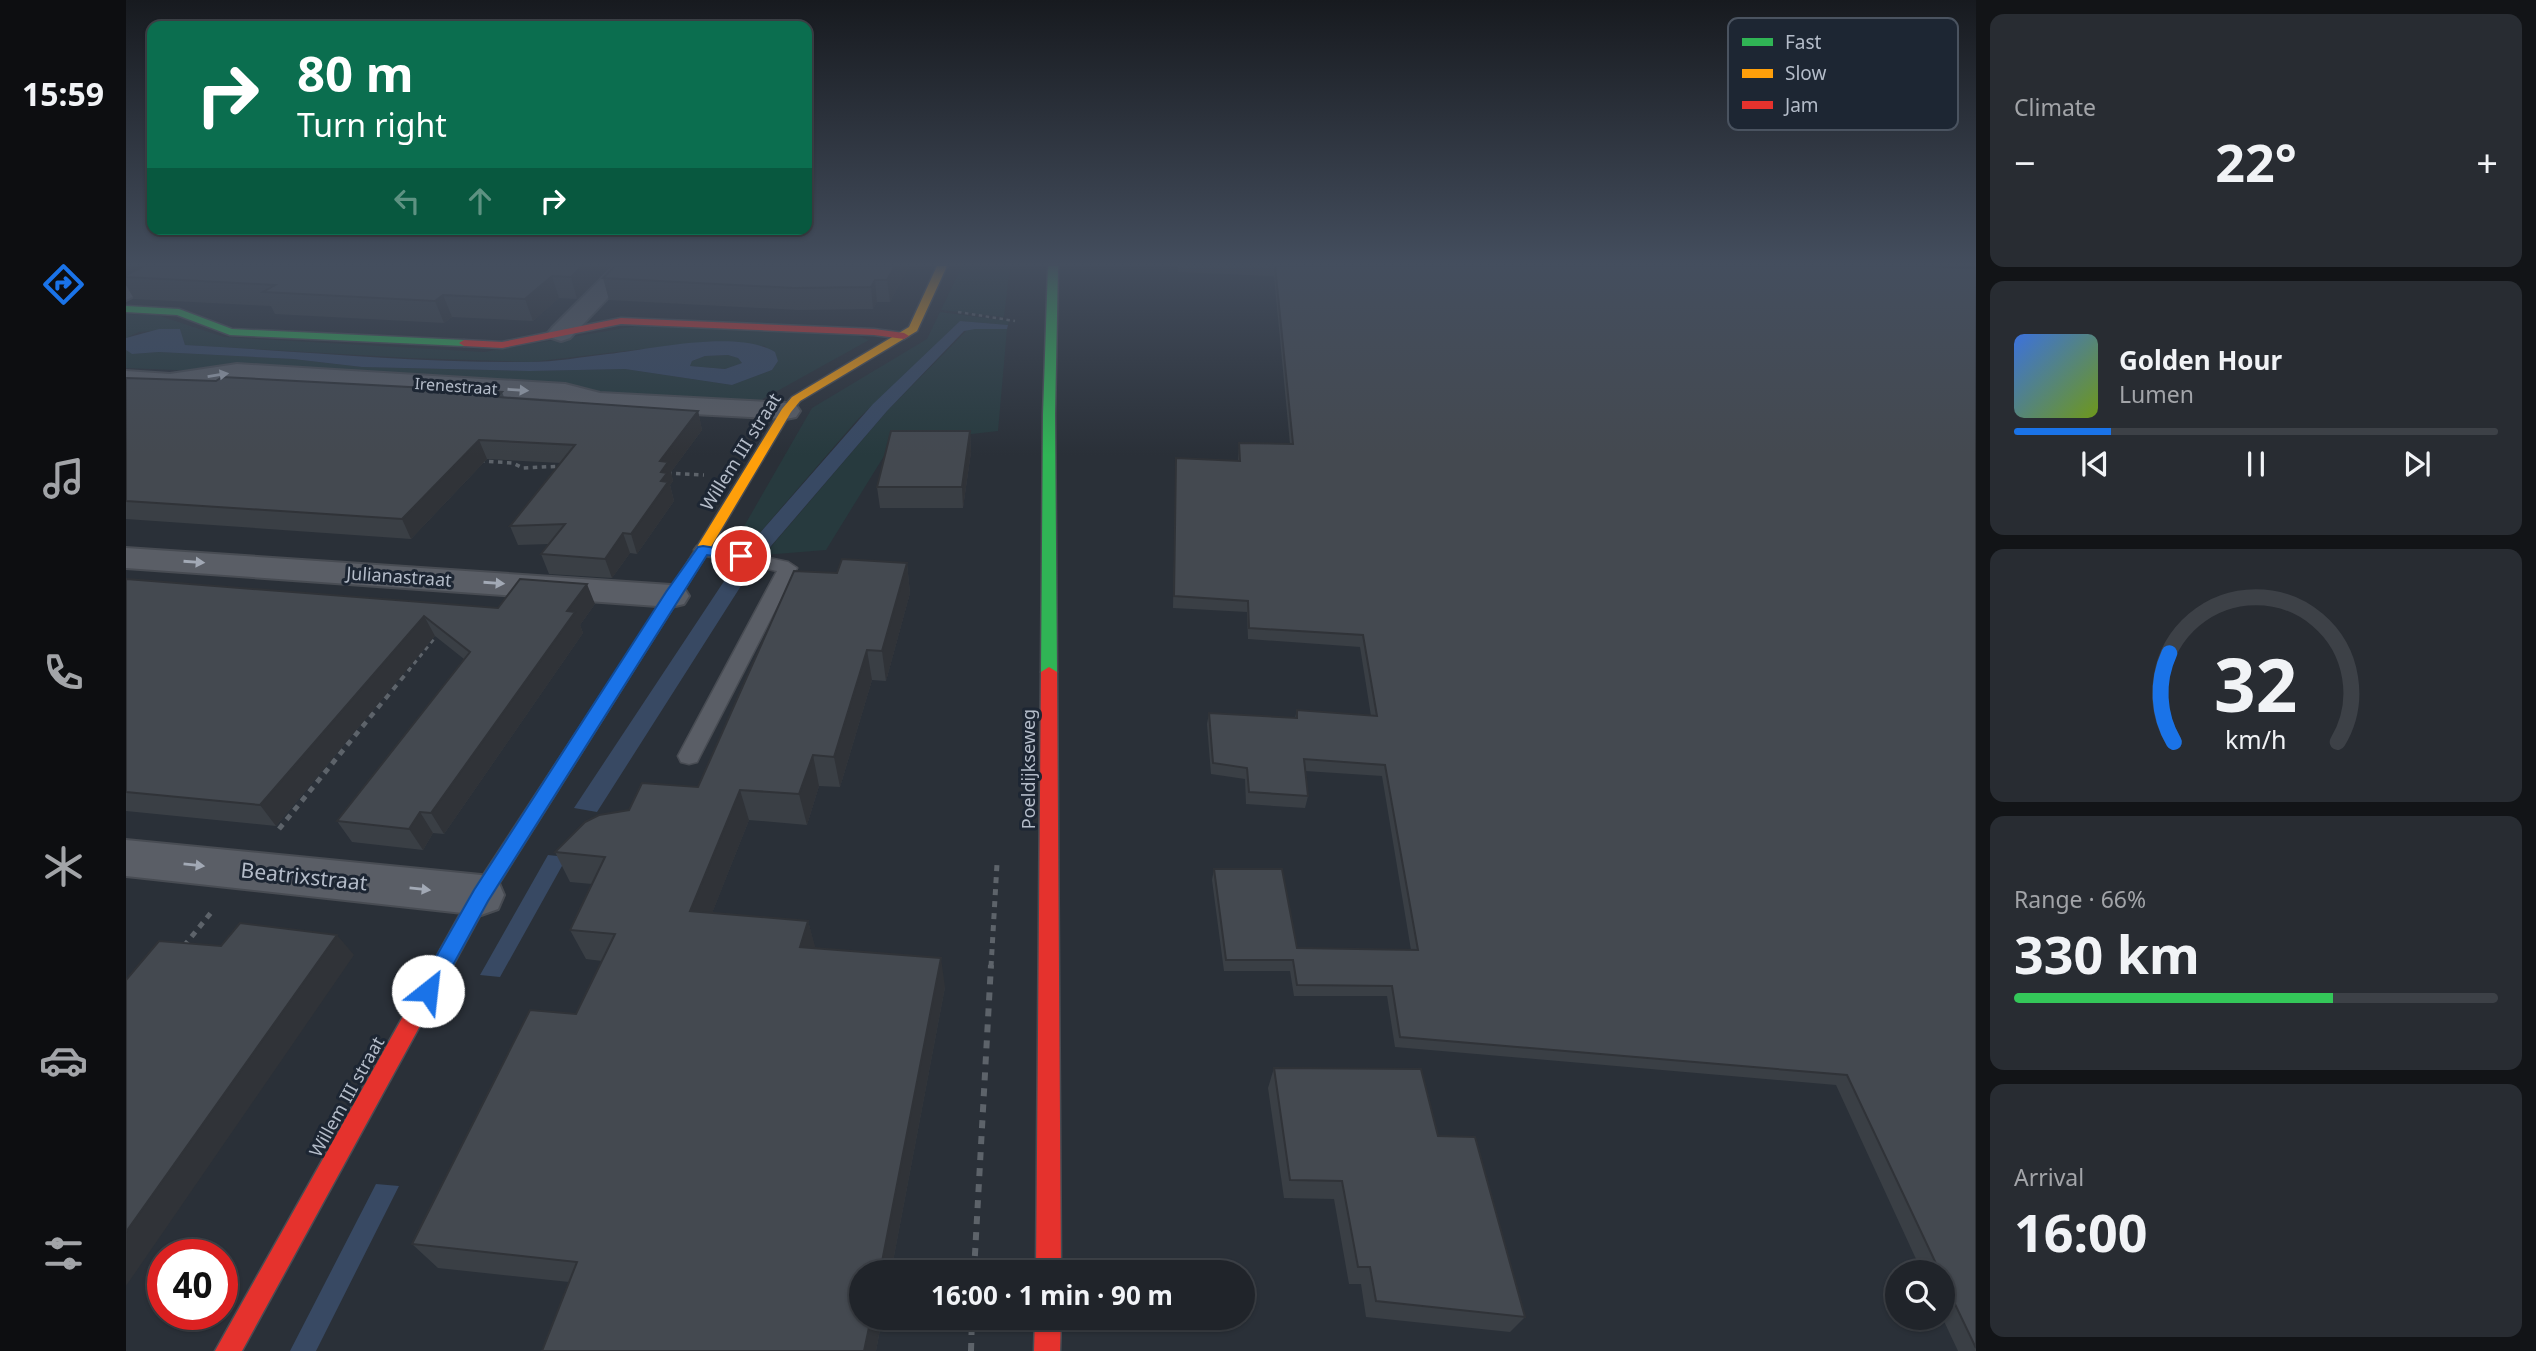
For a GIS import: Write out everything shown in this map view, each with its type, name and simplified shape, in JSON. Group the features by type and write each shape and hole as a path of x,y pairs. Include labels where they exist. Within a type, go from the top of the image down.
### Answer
{"street":[{"path":"222,329 230,332 502,345 581,329"},
{"path":"561,333 565,329"},
{"path":"797,329 904,336"},
{"name":"Willem III straat","path":"228,1351 481,895 703,550 786,411 796,399 913,329"},
{"name":"Poeldijkseweg","path":"1048,1260 1051,329"},
{"name":"Irenestraat","path":"126,379 170,382 237,372 565,393 600,401 786,411"},
{"name":"Julianastraat","path":"126,558 671,596"},
{"name":"Beatrixstraat","path":"126,858 481,895"},
{"path":"1048,1330 1048,1351"}],"lane":[{"path":"689,755 789,568 703,550"}],"path":[{"path":"472,460 513,463 523,468 545,465 572,467"},
{"path":"665,473 745,478"},
{"path":"177,953 479,582"},
{"path":"360,711 374,713"},
{"path":"971,1351 972,1330"}],"green space":[{"path":"126,329 179,329 139,332 126,338"},
{"path":"180,329 200,329 224,337 484,352 618,329 729,329 856,335 869,340 754,404 603,393 567,386 126,368 126,350 132,354 159,352 293,359 362,367 529,371 625,369 732,385 772,370 778,361 765,346 694,343 531,362 185,345"},
{"path":"932,329 952,329 858,419 744,551 731,549 812,408 927,339"},
{"path":"968,329 1007,329 998,431 892,443 826,550 764,555 887,411"},
{"path":"728,355 738,358 742,363 725,369 690,366 692,361 705,356"}],"water":[{"path":"159,329 180,329 185,345 400,359 549,361 717,341 759,345 775,352 778,361 772,370 732,385 625,369 529,371 362,367 293,359 159,352 132,354 126,350 126,338","holes":["728,355 738,358 742,363 725,369 690,366 692,361 705,356"]},
{"path":"952,329 975,329 964,331 887,411 753,567 597,812 574,808 744,551 873,404"},
{"path":"548,855 567,857 500,977 480,975"},
{"path":"376,1184 399,1186 316,1351 290,1351"}],"building":[{"path":"1281,329 1976,329 1976,1348 1955,1304 1955,1260 1934,1260 1847,1075 1400,1037 1392,986 1297,985 1293,960 1226,960 1214,869 1282,869 1297,948 1418,950 1385,765 1304,759 1308,796 1249,792 1247,768 1213,763 1209,713 1297,718 1297,710 1377,716 1363,635 1249,628 1248,601 1174,596 1176,458 1240,461 1239,443 1293,444"},
{"path":"222,377 502,392 497,397 698,411 660,461 668,462 661,472 667,473 661,481 668,482 631,534 623,533 605,559 541,554 565,524 510,526 575,445 479,440 402,519 126,501 126,378 216,381"},
{"path":"891,431 970,431 962,487 877,487"},
{"path":"842,559 907,563 882,651 867,650 834,757 813,755 799,794 740,790 690,911 808,921 800,947 941,958 882,1260 849,1260 849,1330 868,1330 864,1351 542,1351 577,1262 412,1244 530,1010 576,1014 615,934 570,930 605,857 555,852 585,822 599,815 629,810 642,783 698,787 794,571 837,573"},
{"path":"126,579 498,608 520,579 587,584 567,611 575,612 431,813 420,812 409,829 337,821 470,652 424,616 260,805 126,792"},
{"path":"240,923 337,935 126,1232 126,980 159,941 221,946"},
{"path":"1274,1068 1421,1069 1438,1136 1475,1137 1525,1317 1376,1301 1370,1267 1358,1267 1342,1181 1290,1180"}],"traffic: fast":[{"path":"222,329 230,332 464,343"},
{"path":"1049,672 1051,329"},
{"path":"426,995 481,895 696,560"}],"traffic: slow":[{"path":"696,560 786,411 796,399 913,329"}],"traffic: jam":[{"path":"464,343 502,345 581,329"},
{"path":"806,329 904,336"},
{"path":"1048,1260 1049,672"},
{"path":"228,1351 426,995"},
{"path":"1047,1351 1048,1330"}],"route":[{"path":"428,991 481,895 703,550 741,556"}]}
